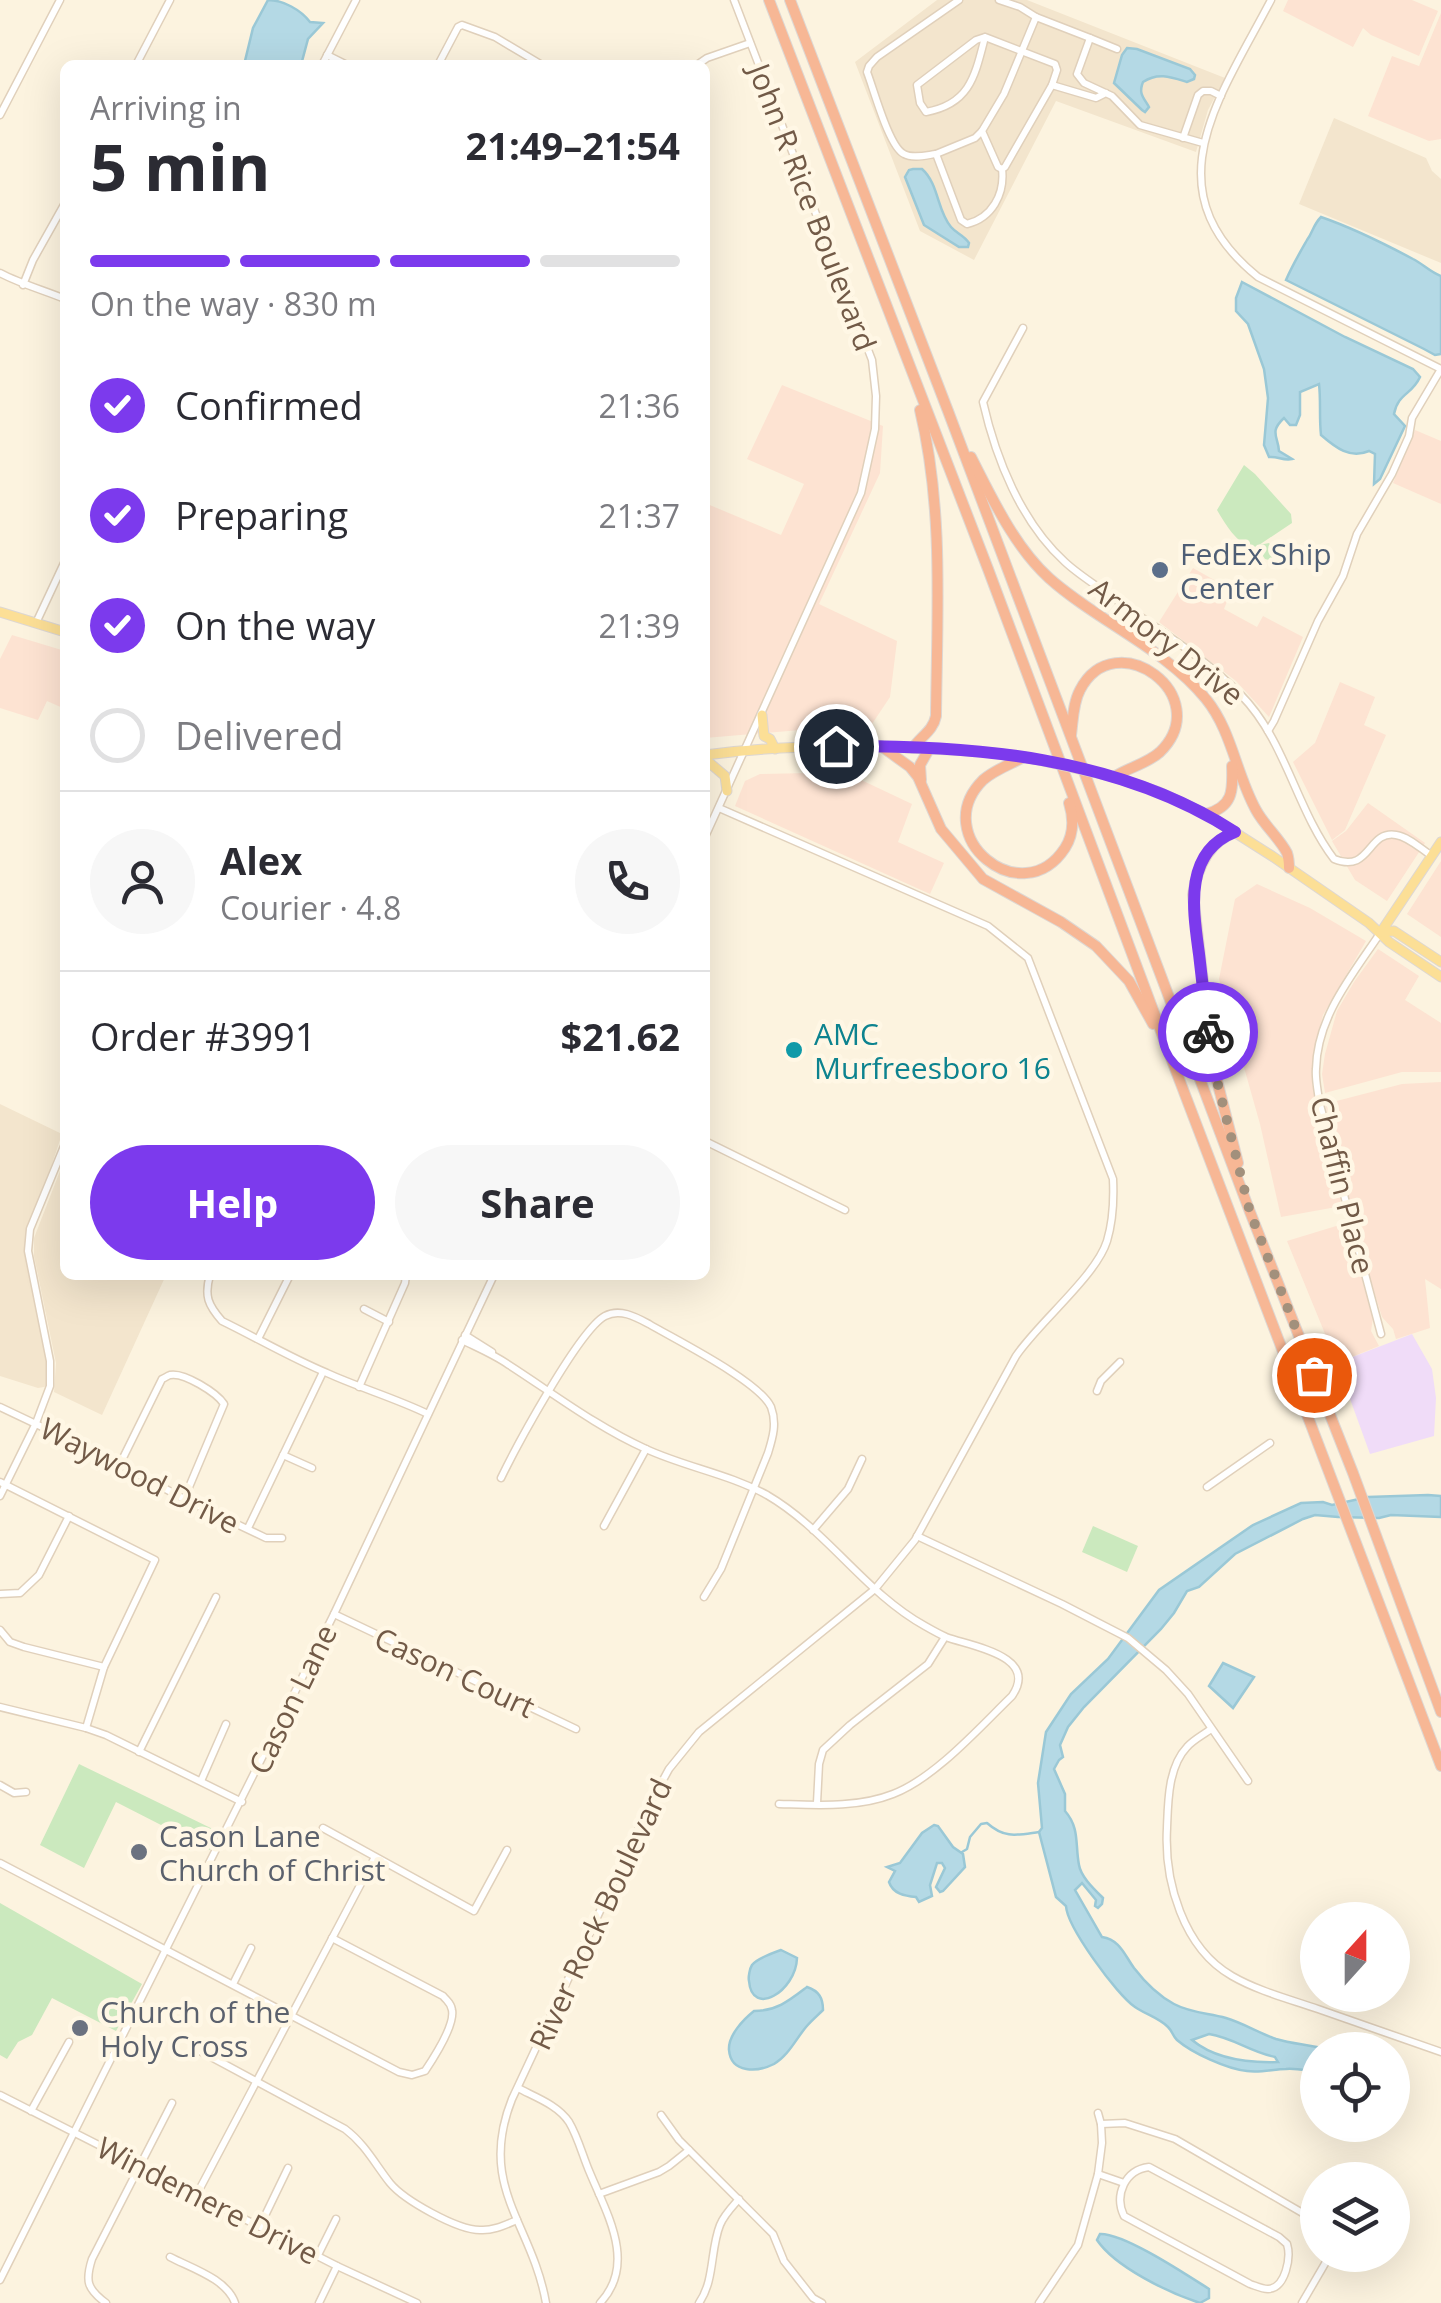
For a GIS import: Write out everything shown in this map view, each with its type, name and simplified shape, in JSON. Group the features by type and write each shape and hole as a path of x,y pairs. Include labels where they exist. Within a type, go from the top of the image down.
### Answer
{"highway":[{"path":"770,0 1441,1766"},
{"path":"790,0 1441,1712"},
{"path":"913,748 931,729 936,716 937,556 932,467 914,380"},
{"path":"948,412 995,504 1048,578 1176,669 1207,700 1222,726 1255,809 1288,854 1289,868"},
{"path":"1071,741 1075,702 1088,678 1111,664 1123,663 1156,673 1172,692 1176,717 1169,742 1151,759 1129,766 1114,777"},
{"path":"1206,814 1226,804 1233,780 1232,758 1222,726"},
{"path":"881,746 910,767 926,794"},
{"path":"929,749 920,765 920,778 941,830 984,878 1096,946 1129,982 1168,1050"},
{"path":"1029,758 990,775 968,804 966,817 971,842 979,854 1000,869 1034,872 1058,858 1073,824 1066,794 1068,783"},
{"path":"1235,832 1218,841 1202,862 1193,902 1212,1061 1250,1212"}],"main road":[{"path":"0,612 60,630"},
{"path":"762,715 764,736 775,749"},
{"path":"710,756 775,749 881,746 982,750 1114,777 1206,814 1441,977"},
{"path":"710,762 725,776 727,791"},
{"path":"1381,932 1441,842"},
{"path":"1381,932 1394,931 1441,962"}],"street":[{"path":"0,115 60,0"},
{"path":"139,60 170,0"},
{"path":"324,60 356,0"},
{"name":"John R Rice Boulevard","path":"734,0 872,360 876,396 875,429 861,493 746,751"},
{"path":"959,0 868,66 893,145 904,154 936,154 975,138 982,131 1004,94 1036,17"},
{"path":"1268,731 1318,620 1343,576 1357,534 1392,474 1409,436 1412,418 1441,369 1277,288 1242,264 1214,226 1203,197 1203,143 1209,120 1272,0"},
{"path":"1004,1 1117,49"},
{"path":"441,60 462,25 496,37 529,60"},
{"path":"936,154 960,220 967,224 985,217 1002,188 1002,169 1057,70 1055,64 1022,50 986,37 976,40 917,84 926,112 939,110 960,98 974,74 986,37"},
{"path":"1090,38 1077,74 1084,83 1117,100 1140,124 1203,143"},
{"path":"704,60 750,43"},
{"path":"327,55 337,60"},
{"path":"1052,85 1096,98 1106,94"},
{"path":"1183,138 1198,95 1210,91 1221,96"},
{"path":"982,131 1002,169"},
{"path":"23,285 60,211"},
{"path":"0,273 60,297"},
{"name":"Armory Drive","path":"1023,328 982,402 999,457 1024,512 1064,561 1204,663 1241,695 1268,731 1306,813 1334,859 1354,863 1382,836 1393,834 1432,856"},
{"path":"36,623 60,572"},
{"path":"710,827 746,751"},
{"name":"River Rock Boulevard","path":"546,2303 501,2173 504,2120 668,1770 699,1732 875,1589 917,1536 1016,1356 1085,1276 1106,1244 1114,1204 1113,1179 1028,958 988,926 719,808"},
{"name":"Chaffin Place","path":"1381,932 1339,994 1322,1032 1316,1070 1319,1101 1381,1334"},
{"path":"710,1144 846,1210"},
{"path":"0,1496 50,1386 50,1361 28,1250 30,1229 60,1156"},
{"path":"209,1280 206,1290 222,1321 323,1372 428,1414"},
{"path":"258,1339 288,1280"},
{"path":"359,1387 406,1280"},
{"name":"Cason Lane","path":"0,2280 242,1802 492,1280"},
{"path":"364,1309 389,1322"},
{"path":"501,1478 518,1442 596,1322 611,1314 633,1315 751,1384 768,1402 774,1434 721,1569 704,1597"},
{"path":"464,1337 616,1434 646,1449 754,1488 813,1530 875,1589 917,1622 945,1637 996,1652 1012,1664 1017,1674 1017,1689 1012,1696 948,1758 898,1792 865,1802 779,1804"},
{"path":"1097,1391 1120,1362"},
{"path":"248,1529 323,1372"},
{"path":"120,1464 162,1380 172,1374 186,1377 219,1396 224,1404 184,1499"},
{"name":"Waywood Drive","path":"0,1407 266,1538 282,1538"},
{"path":"1207,1487 1270,1444"},
{"path":"604,1526 646,1449"},
{"path":"283,1456 312,1468"},
{"path":"813,1530 848,1490 862,1459"},
{"path":"3,1483 156,1560 104,1666 86,1728"},
{"path":"0,1594 20,1593 39,1575 69,1516"},
{"path":"917,1536 1112,1628 1145,1651 1188,1694 1248,1781"},
{"path":"139,1752 216,1596"},
{"name":"Cason Court","path":"334,1614 576,1729"},
{"path":"0,1630 10,1642 104,1666"},
{"path":"816,1803 823,1750 928,1664 945,1637"},
{"path":"0,1707 106,1735 242,1802"},
{"path":"201,1781 226,1724"},
{"path":"1212,1730 1188,1746 1179,1758 1168,1804 1166,1840 1178,1906 1200,1947 1222,1970 1257,1988 1441,2052"},
{"path":"0,1786 14,1793 26,1792"},
{"path":"322,1828 474,1911 507,1850"},
{"path":"197,2194 375,1857"},
{"path":"0,1863 405,2074 425,2070 452,2017 449,2002 332,1938"},
{"path":"233,1984 251,1948"},
{"path":"31,2111 70,2042"},
{"path":"200,2051 345,2129 363,2145 397,2190 455,2224 483,2231 517,2220"},
{"path":"518,2088 542,2100 569,2122 599,2194 618,2246 619,2265 610,2291 600,2303"},
{"name":"Windemere Drive","path":"0,2095 417,2303"},
{"path":"106,2303 88,2283 92,2259 172,2103"},
{"path":"1039,2303 1078,2245 1098,2174 1102,2124 1098,2113"},
{"path":"661,2115 679,2140 772,2234 784,2262 811,2300 822,2303"},
{"path":"1102,2124 1124,2123 1175,2140 1300,2212"},
{"path":"599,2194 659,2172 689,2150"},
{"path":"260,2226 288,2168"},
{"path":"1140,2168 1159,2171 1280,2238 1290,2252 1287,2269 1270,2289 1250,2284 1124,2216 1119,2202 1124,2183 1140,2168"},
{"path":"1098,2174 1124,2183"},
{"path":"699,2303 712,2270 721,2221 740,2199"},
{"path":"318,2255 336,2218"},
{"path":"170,2257 224,2286 235,2303"},
{"path":"319,2303 337,2266"},
{"path":"1302,2303 1320,2272"}],"shaded area":[{"path":"937,0 1027,0 1225,78 1208,110 1196,152 1056,101 974,260 920,231 855,62"},
{"path":"1288,0 1412,0 1438,11 1419,56 1363,28 1353,47 1283,11"},
{"path":"1441,13 1441,139 1429,141 1368,116 1392,56 1419,66"},
{"path":"1334,118 1426,158 1441,179 1441,263 1299,204"},
{"path":"782,385 883,426 880,473 819,604 897,641 890,697 872,724 710,738 710,505 781,535 804,484 747,459"},
{"path":"1415,430 1441,441 1441,504 1393,483"},
{"path":"1193,568 1223,585 1228,599 1224,609 1257,627 1263,616 1303,637 1269,717 1236,681 1159,622"},
{"path":"12,635 60,649 60,707 47,701 38,720 0,708 0,659"},
{"path":"1340,682 1375,697 1364,725 1386,735 1345,830 1332,840 1293,762 1315,743"},
{"path":"838,769 912,804 898,842 944,863 930,894 735,806 745,781 760,774"},
{"path":"1368,803 1425,843 1387,901 1355,880 1332,841 1346,831"},
{"path":"1441,861 1441,937 1407,914"},
{"path":"1257,884 1310,908 1366,941 1323,1015 1314,1054 1312,1083 1317,1111 1342,1206 1281,1217 1260,1124 1219,979 1235,899"},
{"path":"1378,949 1419,976 1405,1000 1441,1023 1441,1072 1402,1072 1325,1093 1322,1074 1337,1011"},
{"path":"1441,1082 1441,1289 1425,1279 1430,1328 1396,1339 1382,1317 1367,1269 1325,1104 1402,1084"},
{"path":"0,1104 60,1133 60,1140 29,1233 28,1250 49,1358 50,1386 38,1388 0,1376"},
{"path":"60,1171 60,1280 164,1280 102,1415 54,1392 56,1363 34,1256 34,1238"},
{"path":"1346,1223 1373,1318 1371,1331 1379,1346 1337,1363 1287,1241"},
{"path":"1412,1334 1432,1369 1436,1398 1434,1436 1370,1454 1337,1363"}],"green space":[{"path":"1244,465 1291,514 1292,523 1259,545 1269,543 1278,549 1280,563 1265,559 1257,547 1253,550 1241,542 1217,510"},
{"path":"1093,1526 1138,1546 1127,1572 1082,1552"},
{"path":"79,1764 219,1832 210,1850 116,1802 84,1868 40,1845"},
{"path":"0,1903 142,1984 116,2031 52,1998 32,2035 18,2042 7,2059 0,2055"}],"water":[{"path":"268,0 291,6 310,22 323,23 308,39 302,60 245,60 253,28"},
{"path":"1127,48 1190,69 1194,79 1187,82 1159,76 1143,82 1141,93 1149,107 1145,112 1114,83"},
{"path":"922,169 935,190 946,221 967,240 968,247 959,247 924,225 905,177 909,170"},
{"path":"1321,217 1379,242 1441,276 1441,354 1435,355 1286,280"},
{"path":"1242,282 1413,369 1420,377 1396,407 1394,414 1405,426 1374,484 1375,454 1344,451 1321,435 1319,384 1300,392 1296,425 1290,425 1284,418 1277,427 1279,451 1292,459 1269,457 1264,445 1268,398 1264,369 1248,324 1236,311"},
{"path":"1441,1496 1441,1517 1315,1515 1235,1554 1199,1587 1187,1591 1161,1629 1084,1707 1068,1727 1060,1745 1063,1757 1054,1769 1065,1794 1065,1811 1075,1830 1080,1869 1103,1898 1102,1904 1095,1906 1096,1900 1082,1883 1075,1890 1102,1937 1117,1944 1147,1983 1174,2004 1300,2044 1300,2070 1239,2070 1191,2050 1164,2024 1127,2000 1094,1960 1066,1906 1056,1897 1039,1832 1042,1828 1038,1783 1046,1732 1071,1694 1108,1659 1159,1590 1253,1525 1301,1503 1332,1505 1368,1497","holes":["1209,2034 1275,2057 1278,2062 1233,2058 1211,2052 1192,2040"]},
{"path":"1223,1663 1254,1677 1233,1708 1209,1686"},
{"path":"934,1825 963,1854 965,1867 940,1892 936,1887 945,1868 937,1863 930,1885 932,1896 919,1902 916,1897 893,1889 889,1882 895,1871 887,1867 900,1863 922,1833"},
{"path":"781,1950 797,1958 790,1981 774,1996 758,1998 749,1981 751,1966"},
{"path":"807,1987 819,1996 823,2010 784,2057 760,2069 746,2069 735,2063 729,2044 741,2023 754,2011 776,2007"},
{"path":"1100,2234 1124,2240 1171,2265 1209,2289 1209,2298 1200,2303 1144,2278 1105,2250 1097,2240"}],"waterway":[{"path":"962,1852 981,1824 987,1823 1011,1835 1039,1832"}],"way so far":[{"path":"1208,1032 1250,1212 1314,1375"}],"place":[{"name":"FedEx Ship Center","path":"1160,570"},
{"name":"AMC Murfreesboro 16","path":"794,1050"},
{"name":"Cason Lane Church of Christ","path":"139,1852"},
{"name":"Church of the Holy Cross","path":"80,2028"}],"route":[{"path":"836,746 982,750 1075,767 1158,792 1235,832 1223,836 1207,855 1193,895 1208,1032"}]}
